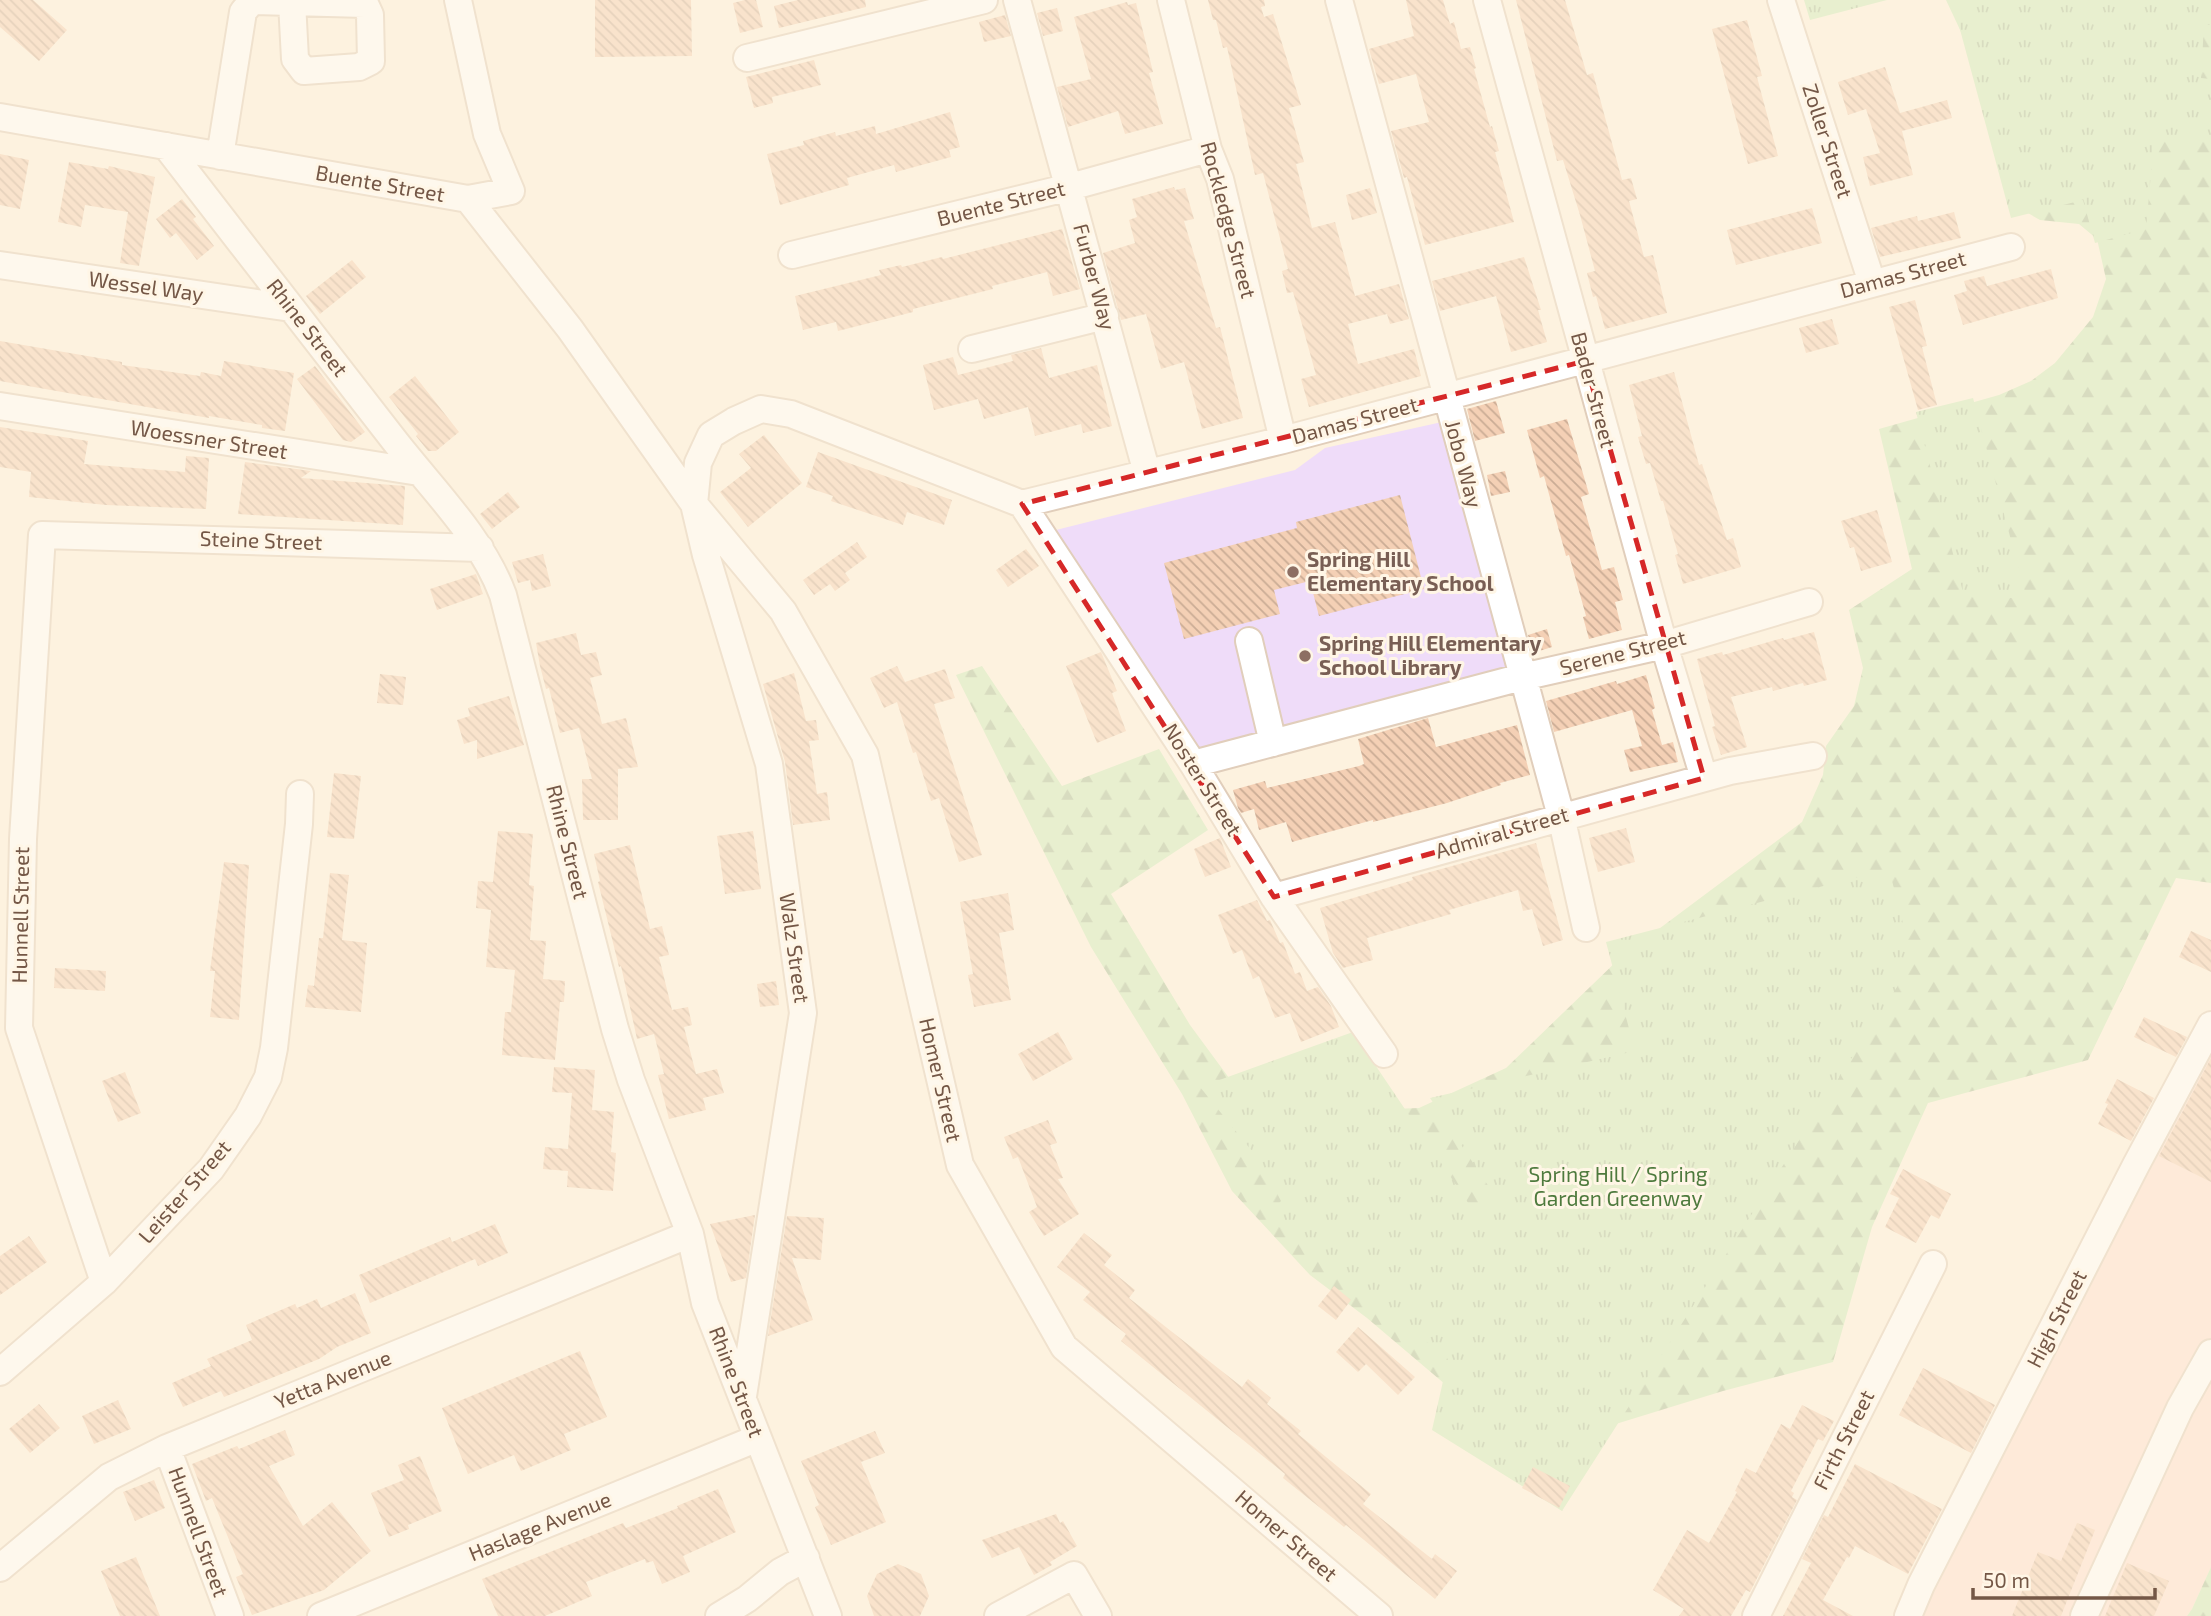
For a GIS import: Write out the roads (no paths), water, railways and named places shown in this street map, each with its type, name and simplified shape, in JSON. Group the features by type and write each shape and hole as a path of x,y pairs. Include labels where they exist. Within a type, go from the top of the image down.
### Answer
{"street":[{"path":"457,0 487,134 511,191 468,199"},
{"path":"747,58 984,0"},
{"name":"Furber Way","path":"1017,0 1147,473"},
{"name":"Rockledge Street","path":"1171,0 1208,149 1220,180 1283,440"},
{"name":"Jobo Way","path":"1339,0 1561,816 1586,928"},
{"name":"Bader Street","path":"1487,0 1664,645 1704,778"},
{"name":"Zoller Street","path":"1781,0 1872,283"},
{"path":"220,156 243,12 252,1 292,2"},
{"name":"Buente Street","path":"0,117 468,199 570,329 694,504"},
{"name":"Rhine Street","path":"166,146 493,568 503,595 631,1080 690,1234 705,1303 828,1616"},
{"name":"Buente Street","path":"792,255 1070,187 1208,149"},
{"name":"Damas Street","path":"1022,504 1283,440 2011,247"},
{"name":"Wessel Way","path":"0,265 291,308"},
{"path":"972,349 1105,316"},
{"name":"Woessner Street","path":"0,406 419,472"},
{"path":"694,504 698,463 710,435 761,409 791,414 1022,504"},
{"name":"Walz Street","path":"694,504 706,555 769,764 803,1013 743,1398"},
{"name":"Homer Street","path":"694,504 783,611 865,755 960,1165 1064,1347 1379,1616"},
{"name":"Noster Street","path":"1022,504 1193,764 1274,897 1384,1054"},
{"name":"Steine Street","path":"42,535 480,548"},
{"name":"Hunnell Street","path":"42,535 11,838 9,1028 104,1282"},
{"name":"Serene Street","path":"1193,764 1522,677 1664,645 1809,602"},
{"path":"1249,641 1273,743"},
{"name":"Admiral Street","path":"1274,897 1730,771 1813,756"},
{"name":"Leister Street","path":"0,1372 104,1282 211,1169 248,1116 268,1077 274,1048 300,794"},
{"name":"High Street","path":"1908,1616 2105,1225 2211,1025"},
{"name":"Yetta Avenue","path":"0,1568 109,1477 167,1448 690,1234"},
{"name":"Firth Street","path":"1756,1616 1933,1264"},
{"path":"2084,1616 2180,1408 2211,1353"},
{"name":"Haslage Avenue","path":"321,1616 758,1438"},
{"name":"Hunnell Street","path":"167,1448 230,1616"},
{"path":"719,1616 747,1599 780,1572 806,1558"},
{"path":"998,1616 1074,1574 1098,1616"}],"place":[{"name":"Spring Hill Elementary School","path":"1293,572"},
{"name":"Spring Hill Elementary School Library","path":"1305,656"}],"park label":[{"name":"Spring Hill / Spring Garden Greenway","path":"1618,1187"}]}
